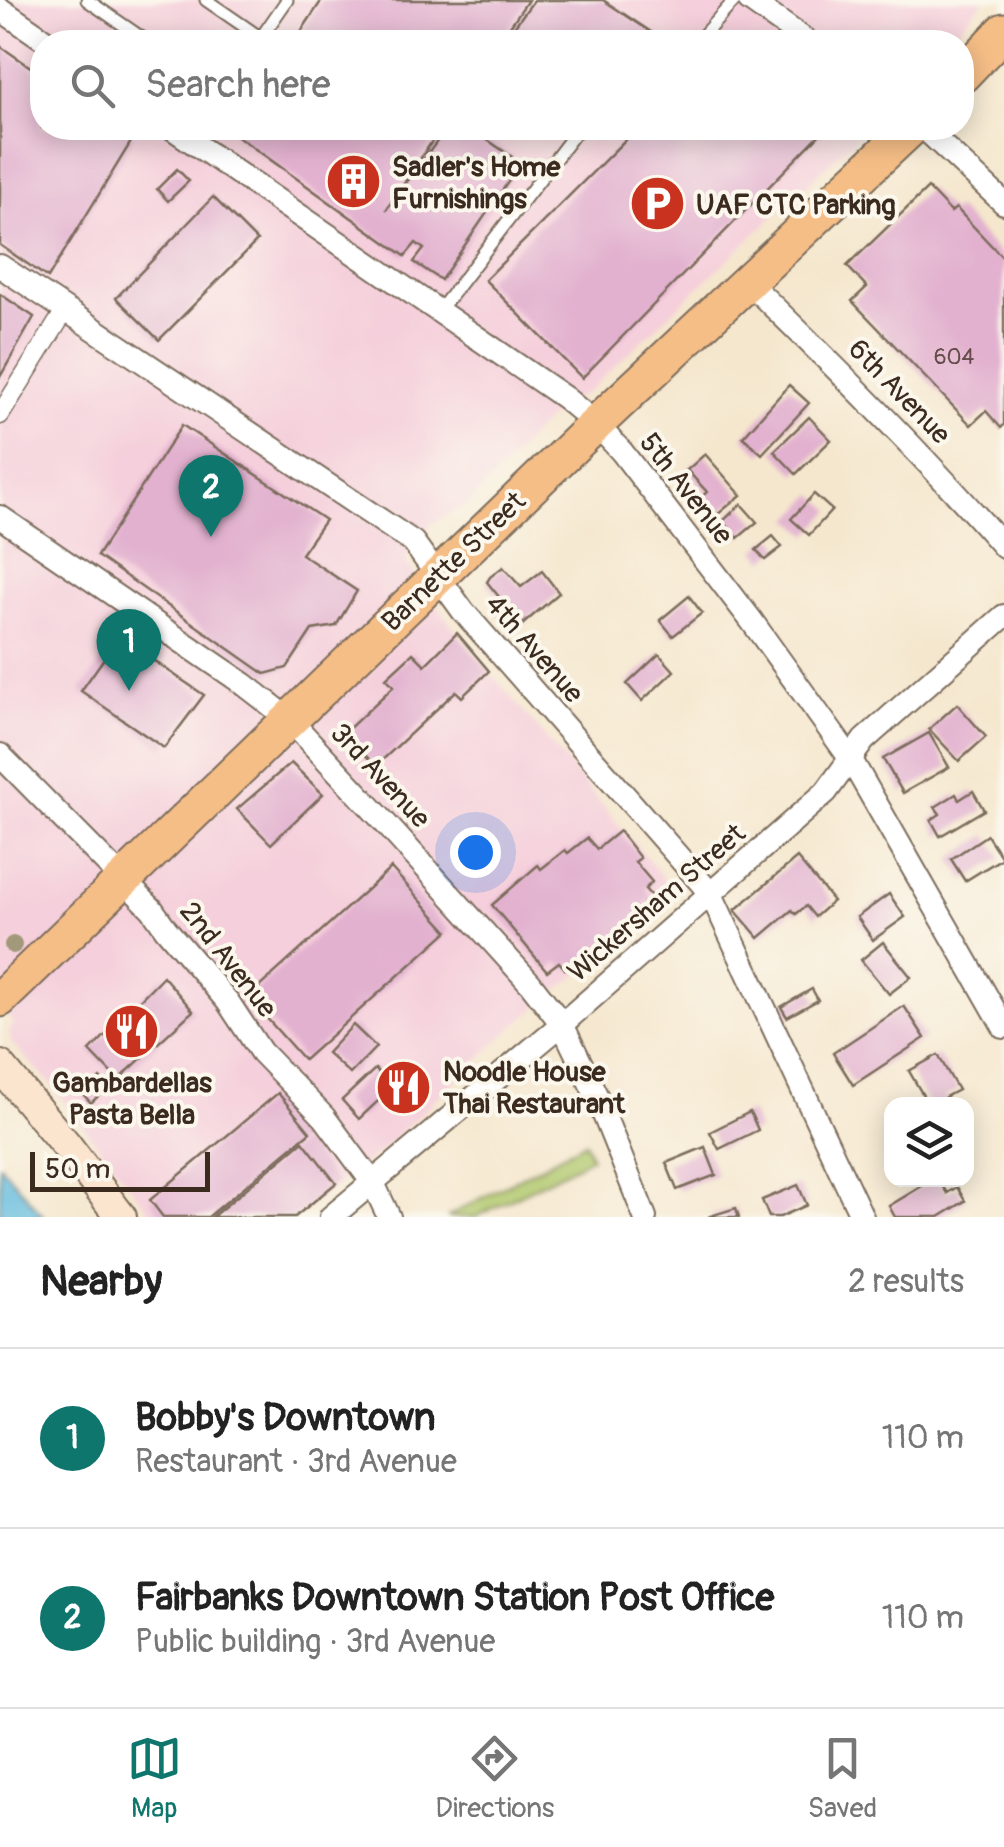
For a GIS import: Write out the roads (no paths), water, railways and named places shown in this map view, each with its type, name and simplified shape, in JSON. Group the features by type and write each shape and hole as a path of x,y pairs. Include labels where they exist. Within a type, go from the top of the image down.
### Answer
{"main road":[{"path":"974,62 1004,31"},
{"name":"Barnette Street","path":"0,999 596,424 898,140"},
{"path":"0,1066 121,1217"}],"street":[{"path":"748,0 791,30"},
{"path":"0,9 31,30"},
{"name":"5th Avenue","path":"199,140 565,398 622,452 739,604 850,758 1004,1027"},
{"path":"937,140 1004,203"},
{"name":"4th Avenue","path":"0,266 413,542 463,611 711,894 862,1217"},
{"name":"6th Avenue","path":"747,281 851,383 1004,548"},
{"path":"0,415 66,309"},
{"name":"3rd Avenue","path":"0,516 289,719 517,969 562,1024 596,1095 644,1217"},
{"name":"Wickersham Street","path":"330,1217 562,1024 826,792 864,740 1004,616"},
{"name":"2nd Avenue","path":"0,754 152,909 228,1002 262,1052 324,1117 373,1182 389,1217"}],"lane":[{"path":"88,0 131,30"},
{"path":"206,0 246,30"},
{"path":"267,30 287,0"},
{"path":"709,30 735,0"},
{"path":"439,312 569,140"}],"water":[{"path":"1,1166 44,1217 0,1217"}],"place":[{"name":"Sadler's Home Furnishings","path":"353,182"},
{"name":"UAF CTC Parking","path":"657,204"},
{"name":"Fairbanks Downtown Station Post Office","path":"211,537"},
{"name":"Bobby's Downtown","path":"129,691"},
{"name":"Gambardellas Pasta Bella","path":"132,1031"},
{"name":"Noodle House Thai Restaurant","path":"404,1087"}]}
